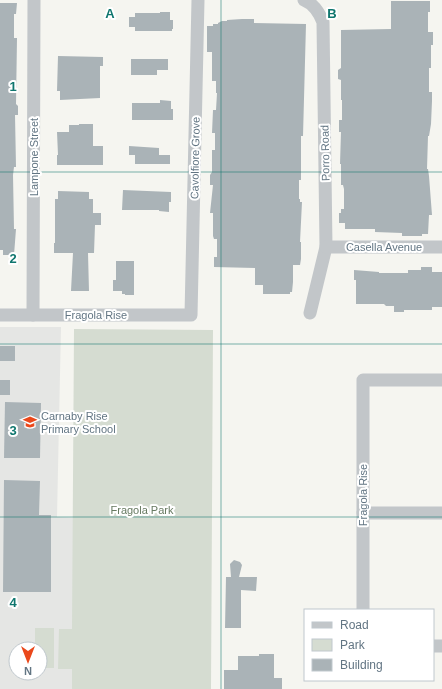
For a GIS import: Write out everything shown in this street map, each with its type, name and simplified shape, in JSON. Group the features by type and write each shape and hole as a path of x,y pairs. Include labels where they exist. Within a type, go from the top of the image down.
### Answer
{"street":[{"name":"Lampone Street","path":"33,315 34,0"},
{"name":"Cavolfiore Grove","path":"191,315 198,0"},
{"name":"Porro Road","path":"304,0 315,7 323,22 326,247 310,313"},
{"name":"Casella Avenue","path":"326,247 442,247"},
{"name":"Fragola Rise","path":"0,315 191,315"},
{"name":"Fragola Rise","path":"363,609 363,380 442,380"},
{"path":"363,513 442,513"}],"shaded area":[{"name":"Carnaby Rise Primary School","path":"0,327 61,327 57,517 80,518 90,689 0,689"}],"green space":[{"name":"Fragola Park","path":"74,329 213,330 211,689 72,689 72,669 58,669 59,629 72,629"},
{"path":"35,628 54,628 54,668 48,668 48,641 35,641"}],"building":[{"path":"391,1 430,1 430,12 428,12 428,32 433,32 433,45 431,45 431,68 429,68 429,92 432,92 432,101 431,124 428,136 427,169 429,176 432,215 429,215 428,234 422,234 422,236 402,236 402,233 375,232 375,229 345,229 345,223 339,223 339,213 341,213 341,209 344,209 344,189 343,185 341,185 340,164 341,132 339,132 339,120 342,120 342,100 341,80 338,79 338,70 341,68 341,30 391,29"},
{"path":"0,3 17,3 16,14 14,14 14,38 17,38 16,104 18,106 18,115 15,115 16,167 14,167 13,175 14,229 16,229 14,255 3,255 3,250 0,250"},
{"path":"170,12 170,20 173,20 172,31 135,31 135,27 129,27 129,17 135,17 135,13"},
{"path":"254,19 254,23 306,24 303,136 301,136 301,180 299,180 299,199 300,202 302,202 300,242 301,259 300,265 293,265 292,292 290,292 290,294 263,294 263,285 255,285 255,268 214,267 214,257 217,257 217,239 214,239 213,236 213,213 210,213 213,185 210,185 210,175 212,172 212,150 215,150 215,133 212,133 213,110 216,110 217,93 216,81 212,81 212,52 207,52 207,26 213,26 213,24 218,24 227,20"},
{"path":"58,56 103,57 103,66 100,66 100,98 60,100 60,91 57,91"},
{"path":"131,59 168,59 168,70 157,70 157,75 131,75"},
{"path":"160,100 171,101 173,120 132,120 132,103 160,103"},
{"path":"93,124 93,146 103,146 103,165 57,165 57,132 69,132 69,125"},
{"path":"129,146 159,148 159,155 170,155 170,164 135,164 135,155 129,155"},
{"path":"123,190 171,192 169,212 159,210 122,210"},
{"path":"58,191 89,192 89,199 93,199 93,213 101,213 101,225 95,225 94,253 88,253 89,291 71,291 73,253 54,253 55,199 58,199"},
{"path":"116,261 134,261 134,295 122,294 122,291 113,291 113,280 116,280"},
{"path":"421,267 432,267 432,272 442,272 442,307 432,307 432,310 404,310 404,312 394,312 394,306 386,306 384,304 356,304 356,280 354,280 354,270 379,273 408,273 408,270 421,270"},
{"path":"0,346 15,346 15,361 0,361"},
{"path":"0,380 10,380 10,395 0,395"},
{"path":"5,402 41,403 40,458 4,458"},
{"path":"4,480 40,481 39,515 51,515 51,592 3,592"},
{"path":"234,560 240,562 242,565 239,577 257,577 256,591 241,590 241,628 225,628 226,577 231,577 230,564"},
{"path":"259,654 274,654 274,678 282,678 282,689 224,689 224,670 238,670 238,656 259,656"}],"place":[{"name":"Carnaby Rise Primary School","path":"30,422"}]}
